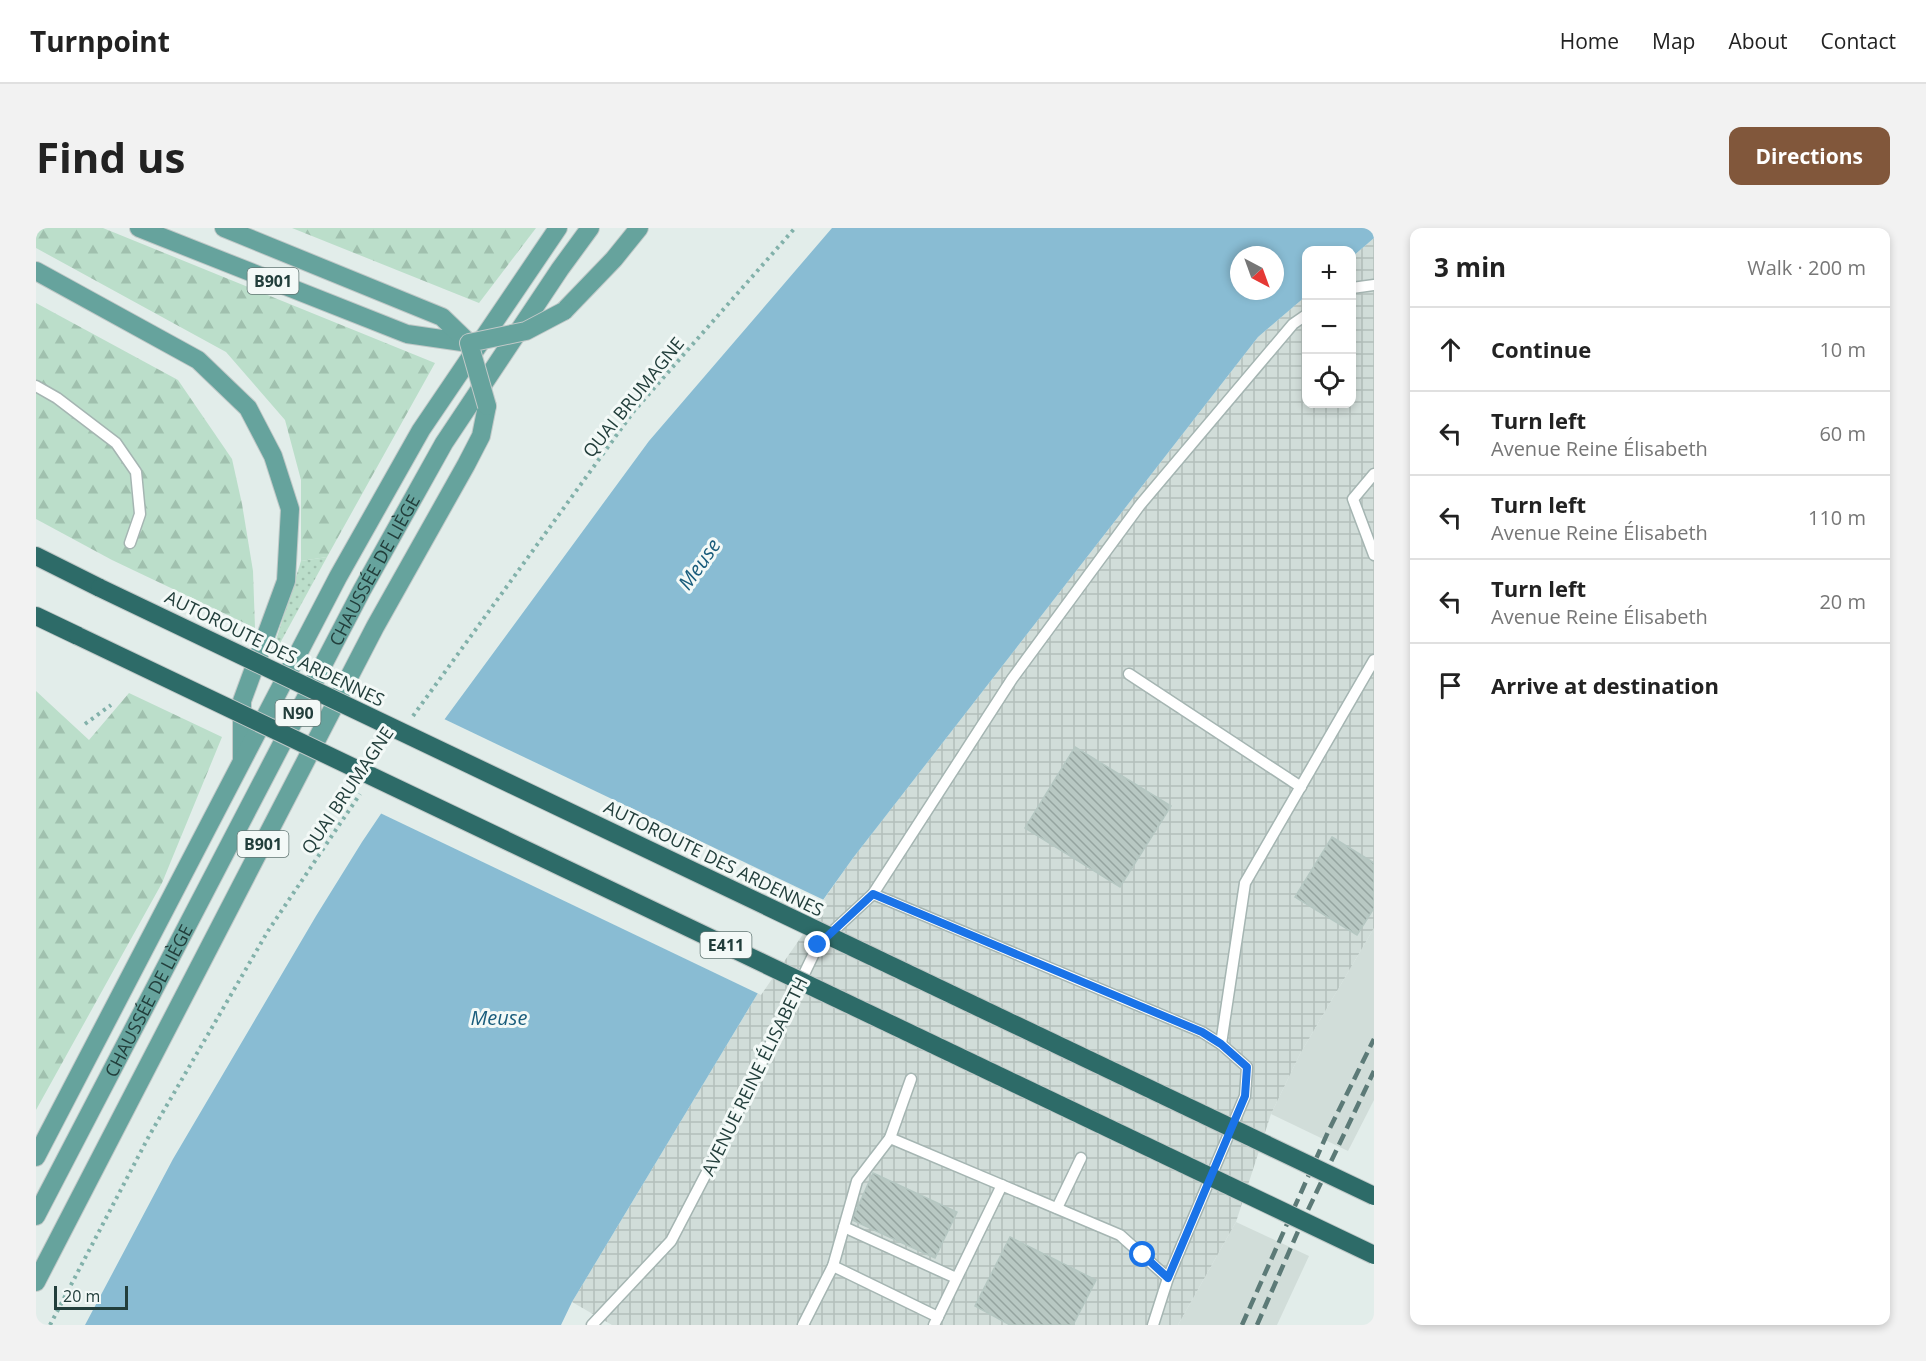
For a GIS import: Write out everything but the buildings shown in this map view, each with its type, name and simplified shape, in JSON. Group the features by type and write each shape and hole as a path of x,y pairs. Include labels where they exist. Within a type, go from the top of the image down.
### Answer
{"highway":[{"name":"AUTOROUTE DES ARDENNES","path":"36,556 1374,1196"},
{"name":"E411","path":"36,616 1374,1255"}],"main road":[{"name":"B901","path":"139,228 407,334 469,343 526,331 564,310 614,259 639,228"},
{"name":"B901","path":"36,1282 375,627 481,436 487,406 469,343 442,317 224,228"},
{"name":"CHAUSSÉE DE LIÈGE","path":"36,1157 338,577 421,430 558,228"},
{"name":"CHAUSSÉE DE LIÈGE","path":"36,1216 362,590 444,443 590,228"},
{"path":"36,271 198,360 248,408 273,456 290,509 286,581 242,701 242,761"}],"lane":[{"path":"1356,287 1374,285"},
{"name":"AVENUE REINE ÉLISABETH","path":"592,1325 671,1241 735,1119 818,945 873,894 1012,679 1140,505 1293,324 1302,318"},
{"path":"36,386 57,398 116,443 136,472 140,514 130,543"},
{"path":"1374,474 1353,499 1374,555"},
{"path":"1221,1044 1245,884 1374,660"},
{"path":"1129,674 1301,787"},
{"path":"873,894 1202,1032 1221,1044 1247,1067 1245,1096 1168,1278 1153,1325"},
{"path":"803,1325 833,1266 857,1181 890,1138 911,1079"},
{"path":"890,1138 1120,1235 1168,1278"},
{"path":"1057,1208 1081,1158"},
{"path":"833,1266 936,1321 1002,1185"},
{"path":"844,1227 956,1278"}],"path":[{"name":"QUAI BRUMAGNE","path":"408,724 634,411 795,228"},
{"path":"84,723 111,705"},
{"name":"QUAI BRUMAGNE","path":"50,1325 149,1137 268,931 361,793"}],"shaded area":[{"path":"1374,238 1374,928 1300,1054 1271,1114 1236,1222 1178,1325 612,1325 572,1302 758,993 853,858 1258,337 1302,299 1302,408 1356,408 1356,254"},
{"path":"1374,928 1374,1100 1348,1151 1271,1114 1300,1054"},
{"path":"1236,1222 1309,1256 1277,1325 1178,1325"}],"green space":[{"path":"36,228 103,228 435,363 327,557 301,561 301,480 285,420 226,352 36,248"},
{"path":"292,228 536,228 479,303"},
{"path":"36,303 178,380 232,459 253,571 255,628 112,560 36,519"},
{"path":"327,557 279,645 276,640 301,561"},
{"path":"36,691 89,740 129,693 222,737 162,883 36,1110"}],"water":[{"name":"Meuse","path":"832,228 1374,228 1374,238 1356,254 1356,246 1302,246 1302,299 1258,337 853,858 758,993 572,1302 561,1325 85,1325 173,1159 316,916 362,842 444,720 649,441"}],"pier":[{"path":"442,718 826,901 761,995 378,812"}],"railway":[{"path":"1242,1325 1328,1132 1374,1039"},
{"path":"1257,1325 1299,1229 1374,1071"}],"route":[{"path":"818,945 873,894 1202,1032 1221,1044 1247,1067 1245,1096 1168,1278 1143,1255"}]}
